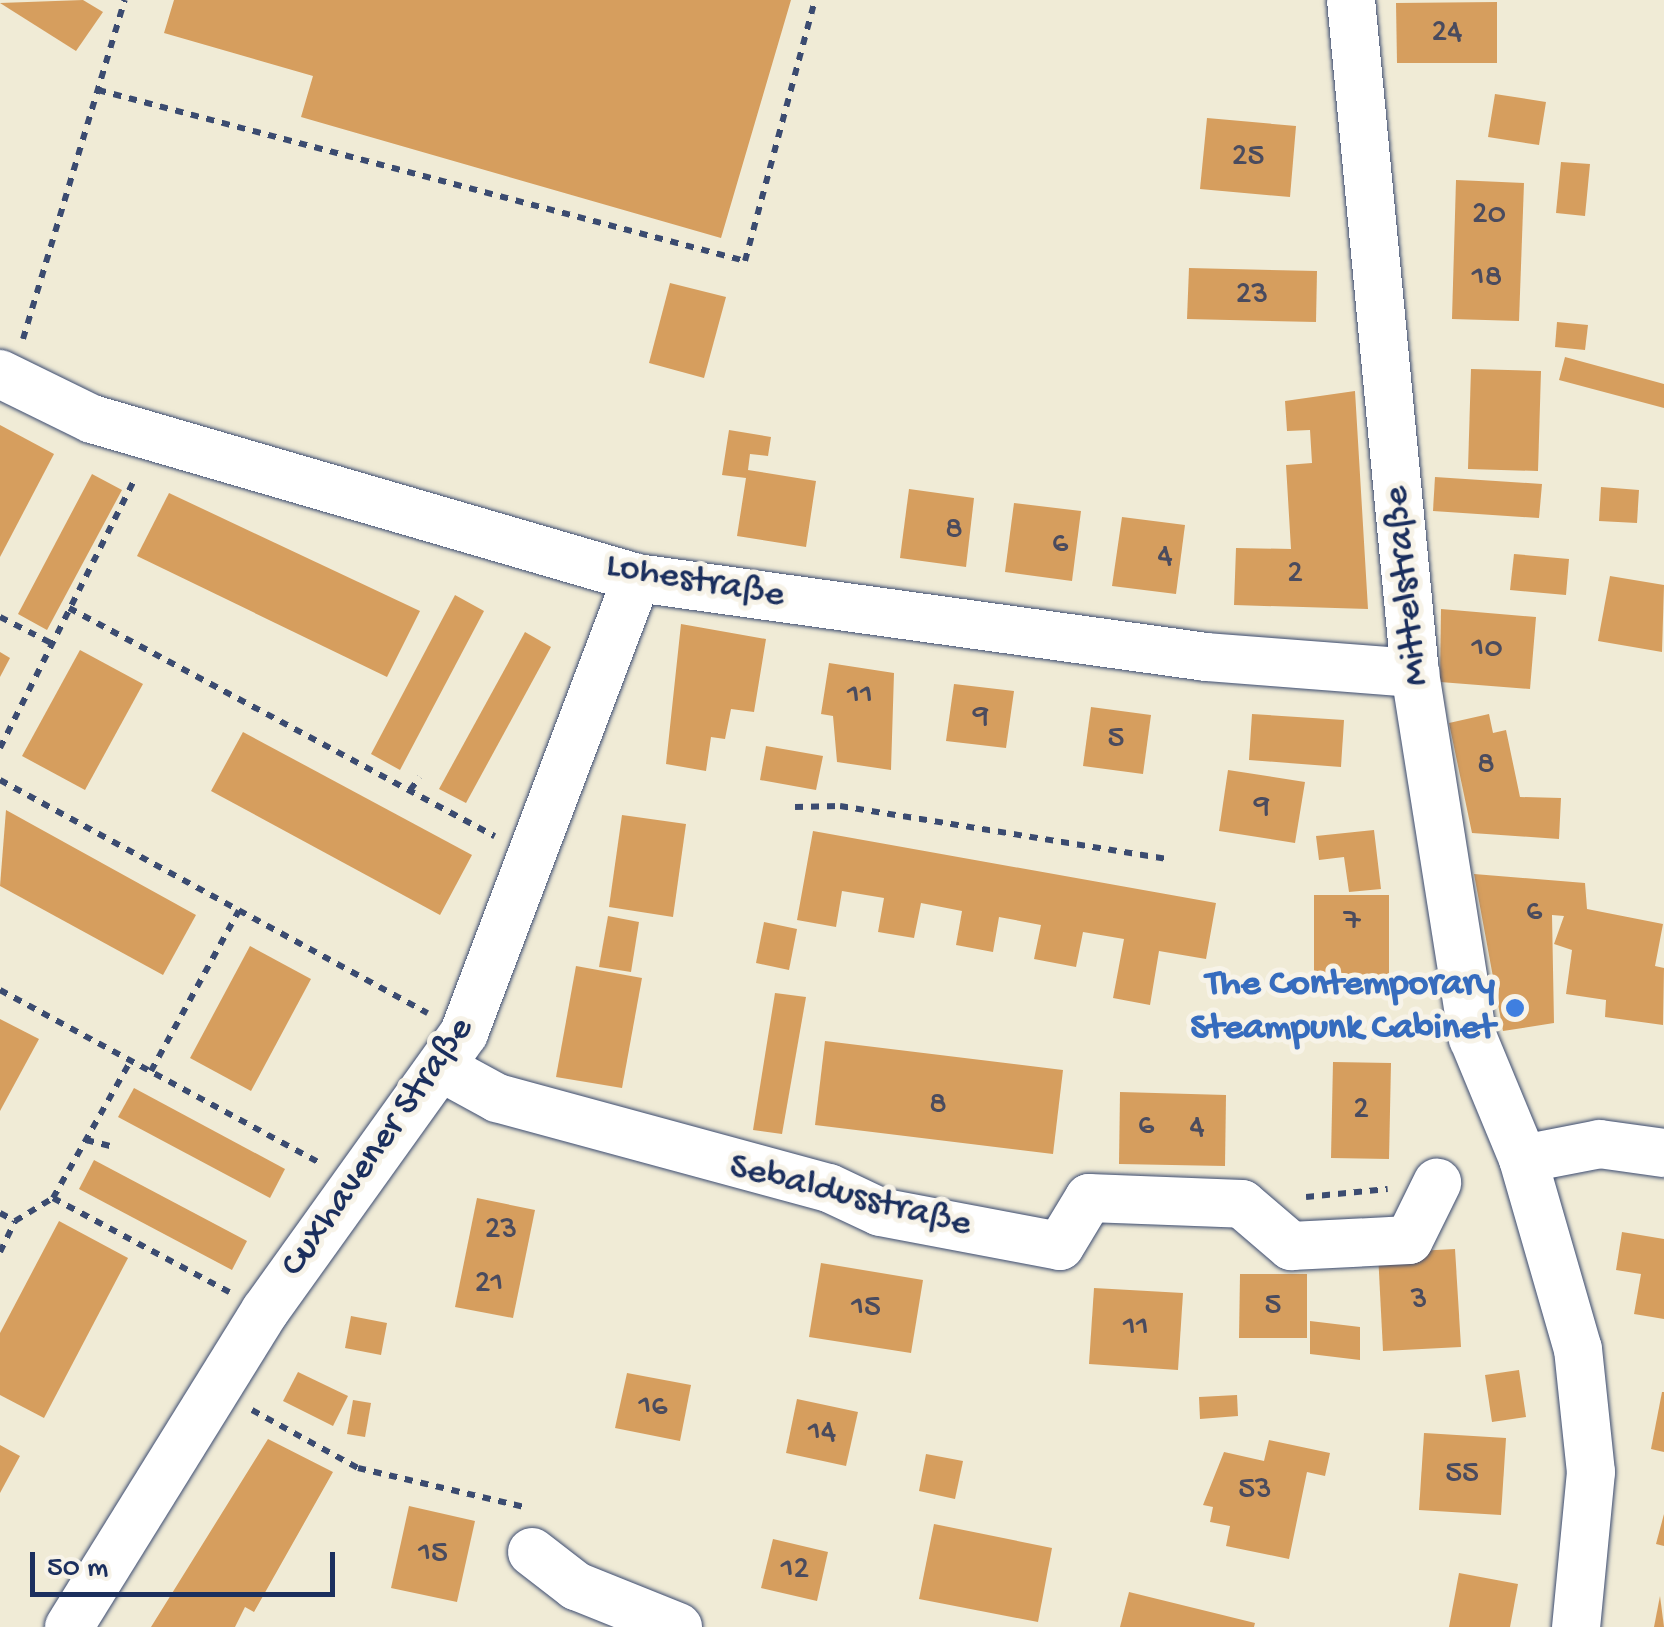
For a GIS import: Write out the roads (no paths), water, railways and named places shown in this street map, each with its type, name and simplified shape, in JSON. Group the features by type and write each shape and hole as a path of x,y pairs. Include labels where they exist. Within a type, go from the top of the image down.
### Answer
{"street":[{"name":"Mittelstraße","path":"1350,0 1415,673 1473,1038 1523,1158 1578,1349 1591,1472 1576,1627"},
{"name":"Lohestraße","path":"10,361 156,438 637,578 1206,658 1415,673"},
{"name":"Cuxhavener Straße","path":"68,1627 265,1311 361,1186 453,1050 536,858 637,578"},
{"name":"Sebaldusstraße","path":"453,1050 497,1098 830,1188 880,1212 1060,1246 1090,1198 1242,1204 1291,1246 1408,1240 1437,1184"},
{"path":"1523,1158 1600,1144 1664,1153"},
{"path":"532,1552 576,1586 678,1627"}],"place":[{"name":"The Contemporary Steampunk Cabinet","path":"1515,1008"}]}
